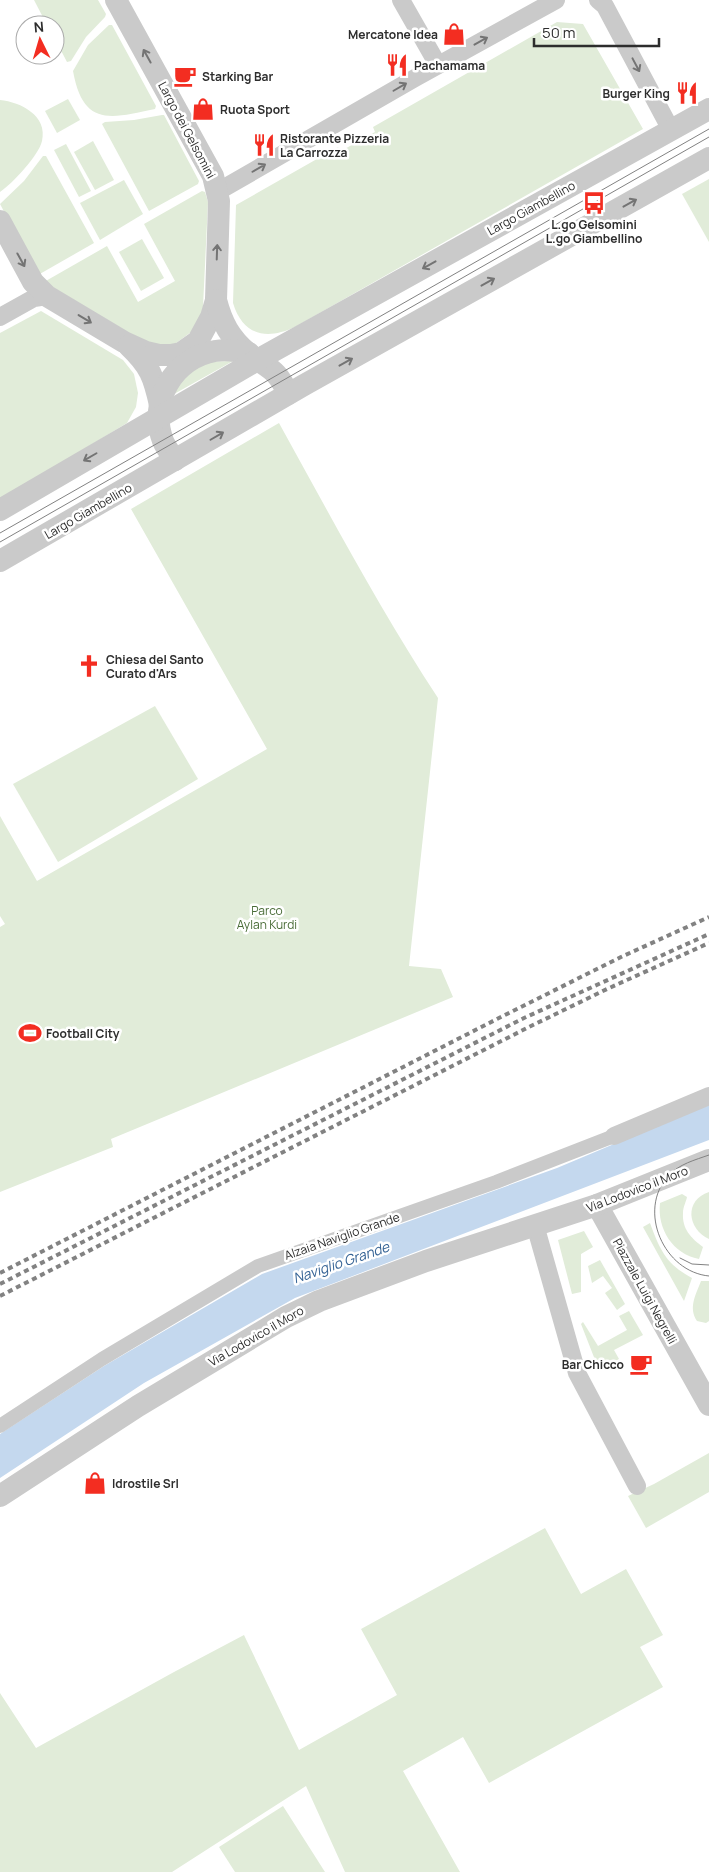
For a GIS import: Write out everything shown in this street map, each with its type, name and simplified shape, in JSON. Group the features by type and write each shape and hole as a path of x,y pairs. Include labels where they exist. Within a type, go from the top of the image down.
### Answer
{"street":[{"name":"Largo dei Gelsomini","path":"116,0 213,176 219,201 216,300 220,319 254,356"},
{"path":"401,0 438,65"},
{"path":"217,192 438,65 556,0"},
{"path":"605,2 671,130"},
{"name":"Largo Giambellino","path":"0,510 159,411 254,356 709,109"},
{"name":"Largo Giambellino","path":"0,561 288,394 700,163"},
{"name":"Largo dei Gelsomini","path":"0,221 33,282 47,296 124,342 146,352 159,355 181,353 198,341 205,331 216,300"},
{"path":"0,317 34,298 47,296"},
{"name":"Largo dei Gelsomini","path":"124,342 143,359 154,379 159,411"},
{"path":"175,460 163,440 159,411 164,391 172,376 191,360 200,355 222,350 254,356 277,374 288,394"},
{"name":"Alzaia Naviglio Grande","path":"0,1426 102,1359 258,1266 496,1182 614,1136 709,1096"},
{"name":"Via Lodovico il Moro","path":"0,1496 138,1406 286,1317 319,1301 480,1242 597,1205 709,1160"},
{"name":"Piazzale Luigi Negrelli","path":"597,1205 709,1405"},
{"path":"535,1225 577,1372 637,1486"}],"green space":[{"path":"34,0 98,0 106,14 86,37 71,61 67,62 65,58 65,15 42,15"},
{"path":"557,22 583,24 643,129 295,327 285,331 266,334 250,329 243,322 237,314 233,303 236,205 338,147 341,151 375,132 373,127"},
{"path":"109,25 112,25 156,106 155,109 111,116 91,110 84,102 73,71 88,45"},
{"path":"68,99 80,120 57,133 45,111"},
{"path":"0,100 24,107 31,112 41,124 43,132 40,147 31,161 0,192"},
{"path":"164,115 199,181 198,184 149,211 102,124 105,122"},
{"path":"93,141 114,180 95,190 74,152"},
{"path":"66,144 91,191 79,197 54,150"},
{"path":"43,156 46,156 94,243 38,275 0,204 24,181"},
{"path":"709,179 709,242 682,194"},
{"path":"124,180 143,214 100,240 80,203"},
{"path":"202,191 205,192 208,202 203,307 198,327 172,346 151,346 44,282 107,246 138,302 175,281 144,224"},
{"path":"142,239 164,278 141,291 119,252"},
{"path":"41,311 123,360 134,374 138,393 136,407 127,423 0,500 0,333"},
{"path":"233,361 167,398 194,362"},
{"name":"Parco Aylan Kurdi","path":"279,423 376,597 438,698 409,966 441,969 453,997 111,1139 113,1147 0,1192 0,927 5,924 0,916 0,816 37,881 267,749 131,509"},
{"path":"155,706 198,779 58,862 13,784"},
{"path":"709,1192 709,1239 696,1229 691,1215 695,1201"},
{"path":"682,1194 687,1197 683,1209 684,1224 691,1237 703,1247 699,1259 682,1252 674,1246 664,1231 661,1222 660,1203"},
{"path":"650,1223 661,1249 670,1262 692,1278 684,1301 643,1227"},
{"path":"584,1231 593,1247 581,1254 581,1292 572,1294 558,1240"},
{"path":"600,1260 625,1304 617,1310 605,1293 612,1288 603,1276 592,1283 588,1266"},
{"path":"701,1281 709,1281 709,1321 706,1323 697,1321 693,1311 695,1296"},
{"path":"629,1311 643,1335 614,1350 619,1359 599,1370 581,1324 583,1322 598,1346 627,1330 619,1316"},
{"path":"709,1453 709,1492 646,1528 628,1496 654,1484"},
{"path":"545,1528 581,1594 626,1569 663,1635 640,1647 663,1687 489,1783 463,1737 403,1771 460,1872 345,1872 306,1786 172,1872 0,1872 0,1693 36,1748 244,1635 299,1750 397,1695 361,1629"},
{"path":"283,1806 325,1872 235,1872 219,1847"}],"water":[{"name":"Naviglio Grande","path":"709,1104 709,1140 295,1298 144,1383 0,1478 0,1434 104,1366 262,1274 557,1168"}],"tram line":[{"path":"0,533 709,129"},
{"path":"0,542 709,137"},
{"path":"709,1155 687,1163 672,1172 659,1190 655,1206 655,1222 660,1238 668,1252 679,1264 693,1272 709,1276"},
{"path":"680,1258 692,1264 709,1265"}],"railway":[{"path":"0,1273 497,1019 621,957 709,917"},
{"path":"0,1284 524,1018 709,934"},
{"path":"0,1296 529,1027 709,943"}],"place":[{"name":"Mercatone Idea","path":"454,34"},
{"name":"Pachamama","path":"397,65"},
{"name":"Starking Bar","path":"185,76"},
{"name":"Burger King","path":"687,93"},
{"name":"Ruota Sport","path":"203,109"},
{"name":"Ristorante Pizzeria La Carrozza","path":"264,145"},
{"name":"L.go Gelsomini L.go Giambellino","path":"594,203"},
{"name":"Chiesa del Santo Curato d'Ars","path":"89,666"},
{"name":"Football City","path":"30,1033"},
{"name":"Bar Chicco","path":"641,1364"},
{"name":"Idrostile Srl","path":"95,1483"}]}
